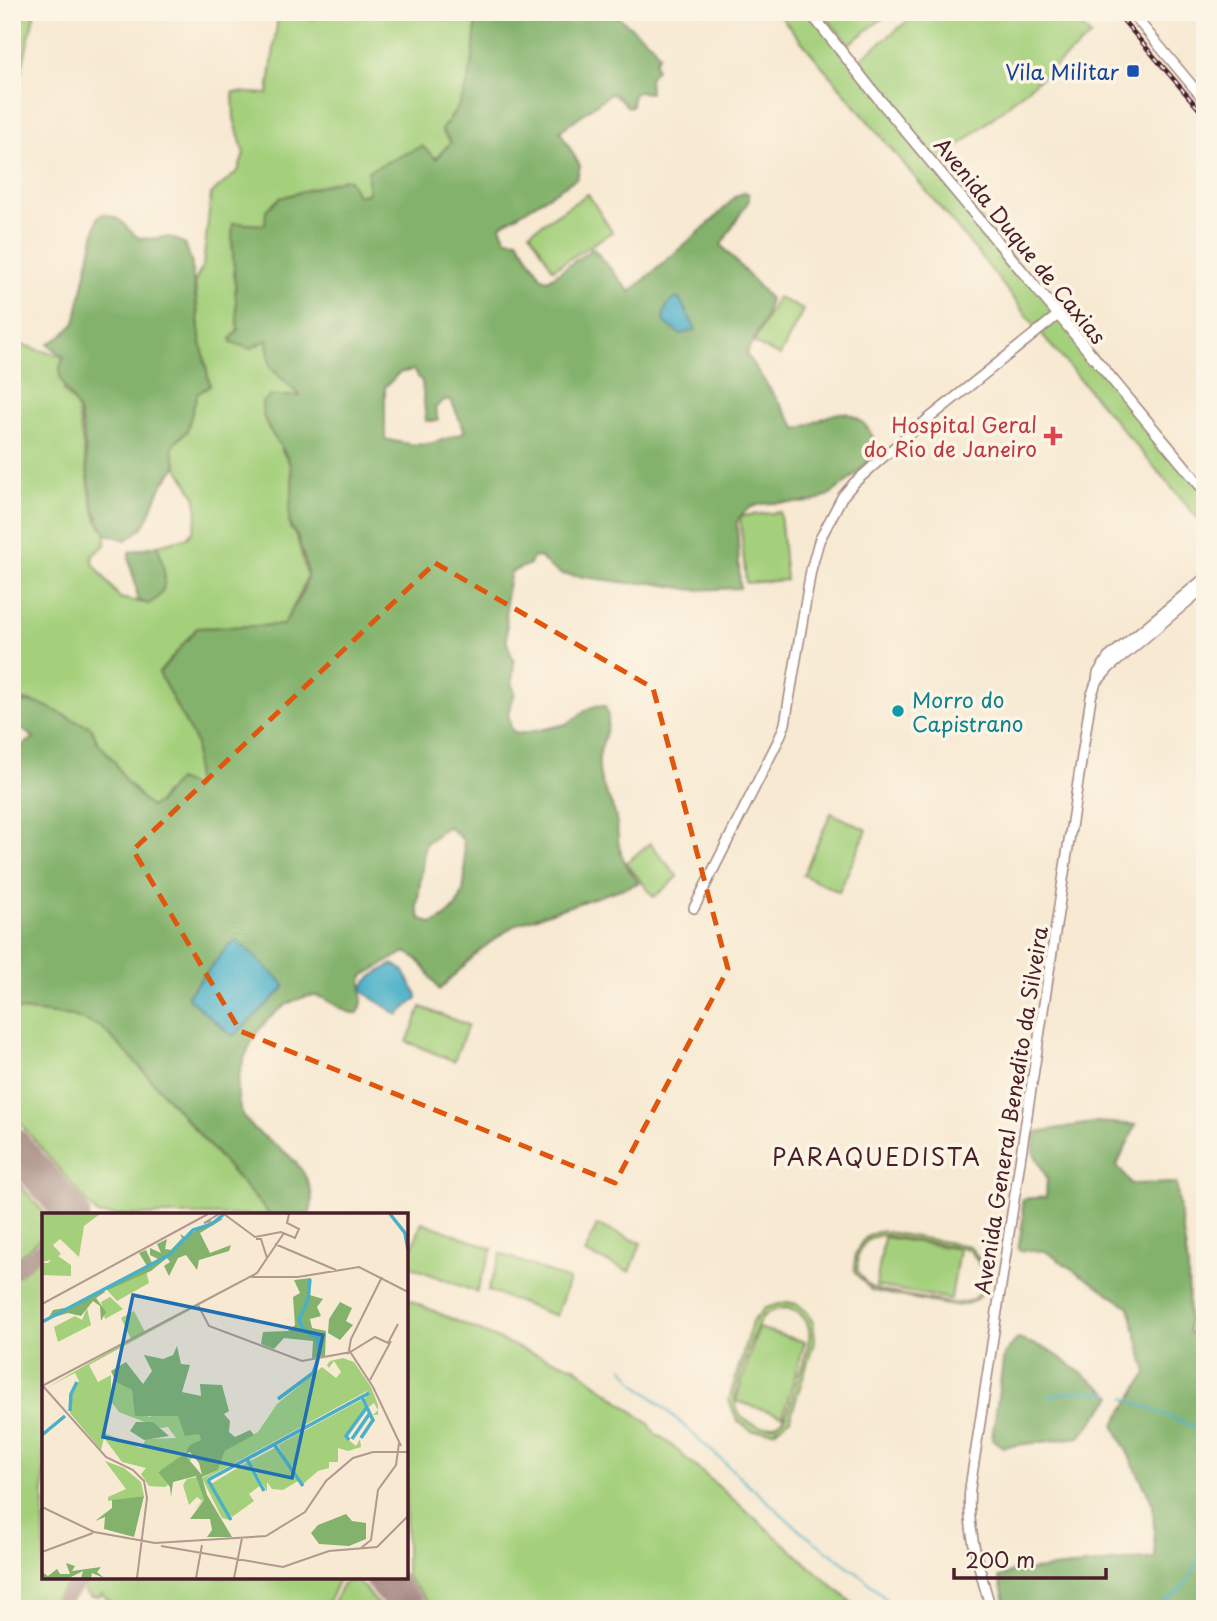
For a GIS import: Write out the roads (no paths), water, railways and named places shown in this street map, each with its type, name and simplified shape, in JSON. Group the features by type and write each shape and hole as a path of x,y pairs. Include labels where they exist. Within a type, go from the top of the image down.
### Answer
{"main road":[{"name":"Avenida Duque de Caxias","path":"810,12 1205,491"},
{"path":"1131,12 1205,101"},
{"path":"694,908 785,724 811,570 819,541 831,515 854,483 907,436 1058,315"},
{"path":"1095,685 1098,673 1108,658 1205,578"},
{"path":"1095,685 1115,663 1205,587"},
{"name":"Avenida General Benedito da Silveira","path":"991,1609 974,1548 968,1501 1095,685"},
{"name":"Avenida General Benedito da Silveira","path":"973,1537 979,1547 986,1580 998,1609"}],"water":[{"path":"679,298 696,330 680,334 664,322 667,307 671,301"},
{"path":"238,941 284,984 284,988 235,1035 231,1035 189,999 188,995 229,945"},
{"path":"393,964 403,970 417,995 398,1015 362,991 370,979"}],"waterway":[{"path":"623,1367 636,1384 799,1530 864,1578 896,1609"},
{"path":"1048,1396 1077,1391 1109,1393"},
{"path":"1125,1398 1205,1432"},
{"path":"1150,1609 1179,1591 1187,1582 1197,1560 1205,1515"}],"railway":[{"path":"1116,12 1205,116"}],"place":[{"name":"Vila Militar","path":"1133,71"},
{"name":"Hospital Geral do Rio de Janeiro","path":"1053,436"},
{"name":"Morro do Capistrano","path":"898,711"}],"district":[{"name":"PARAQUEDISTA","path":"877,1156"}]}
